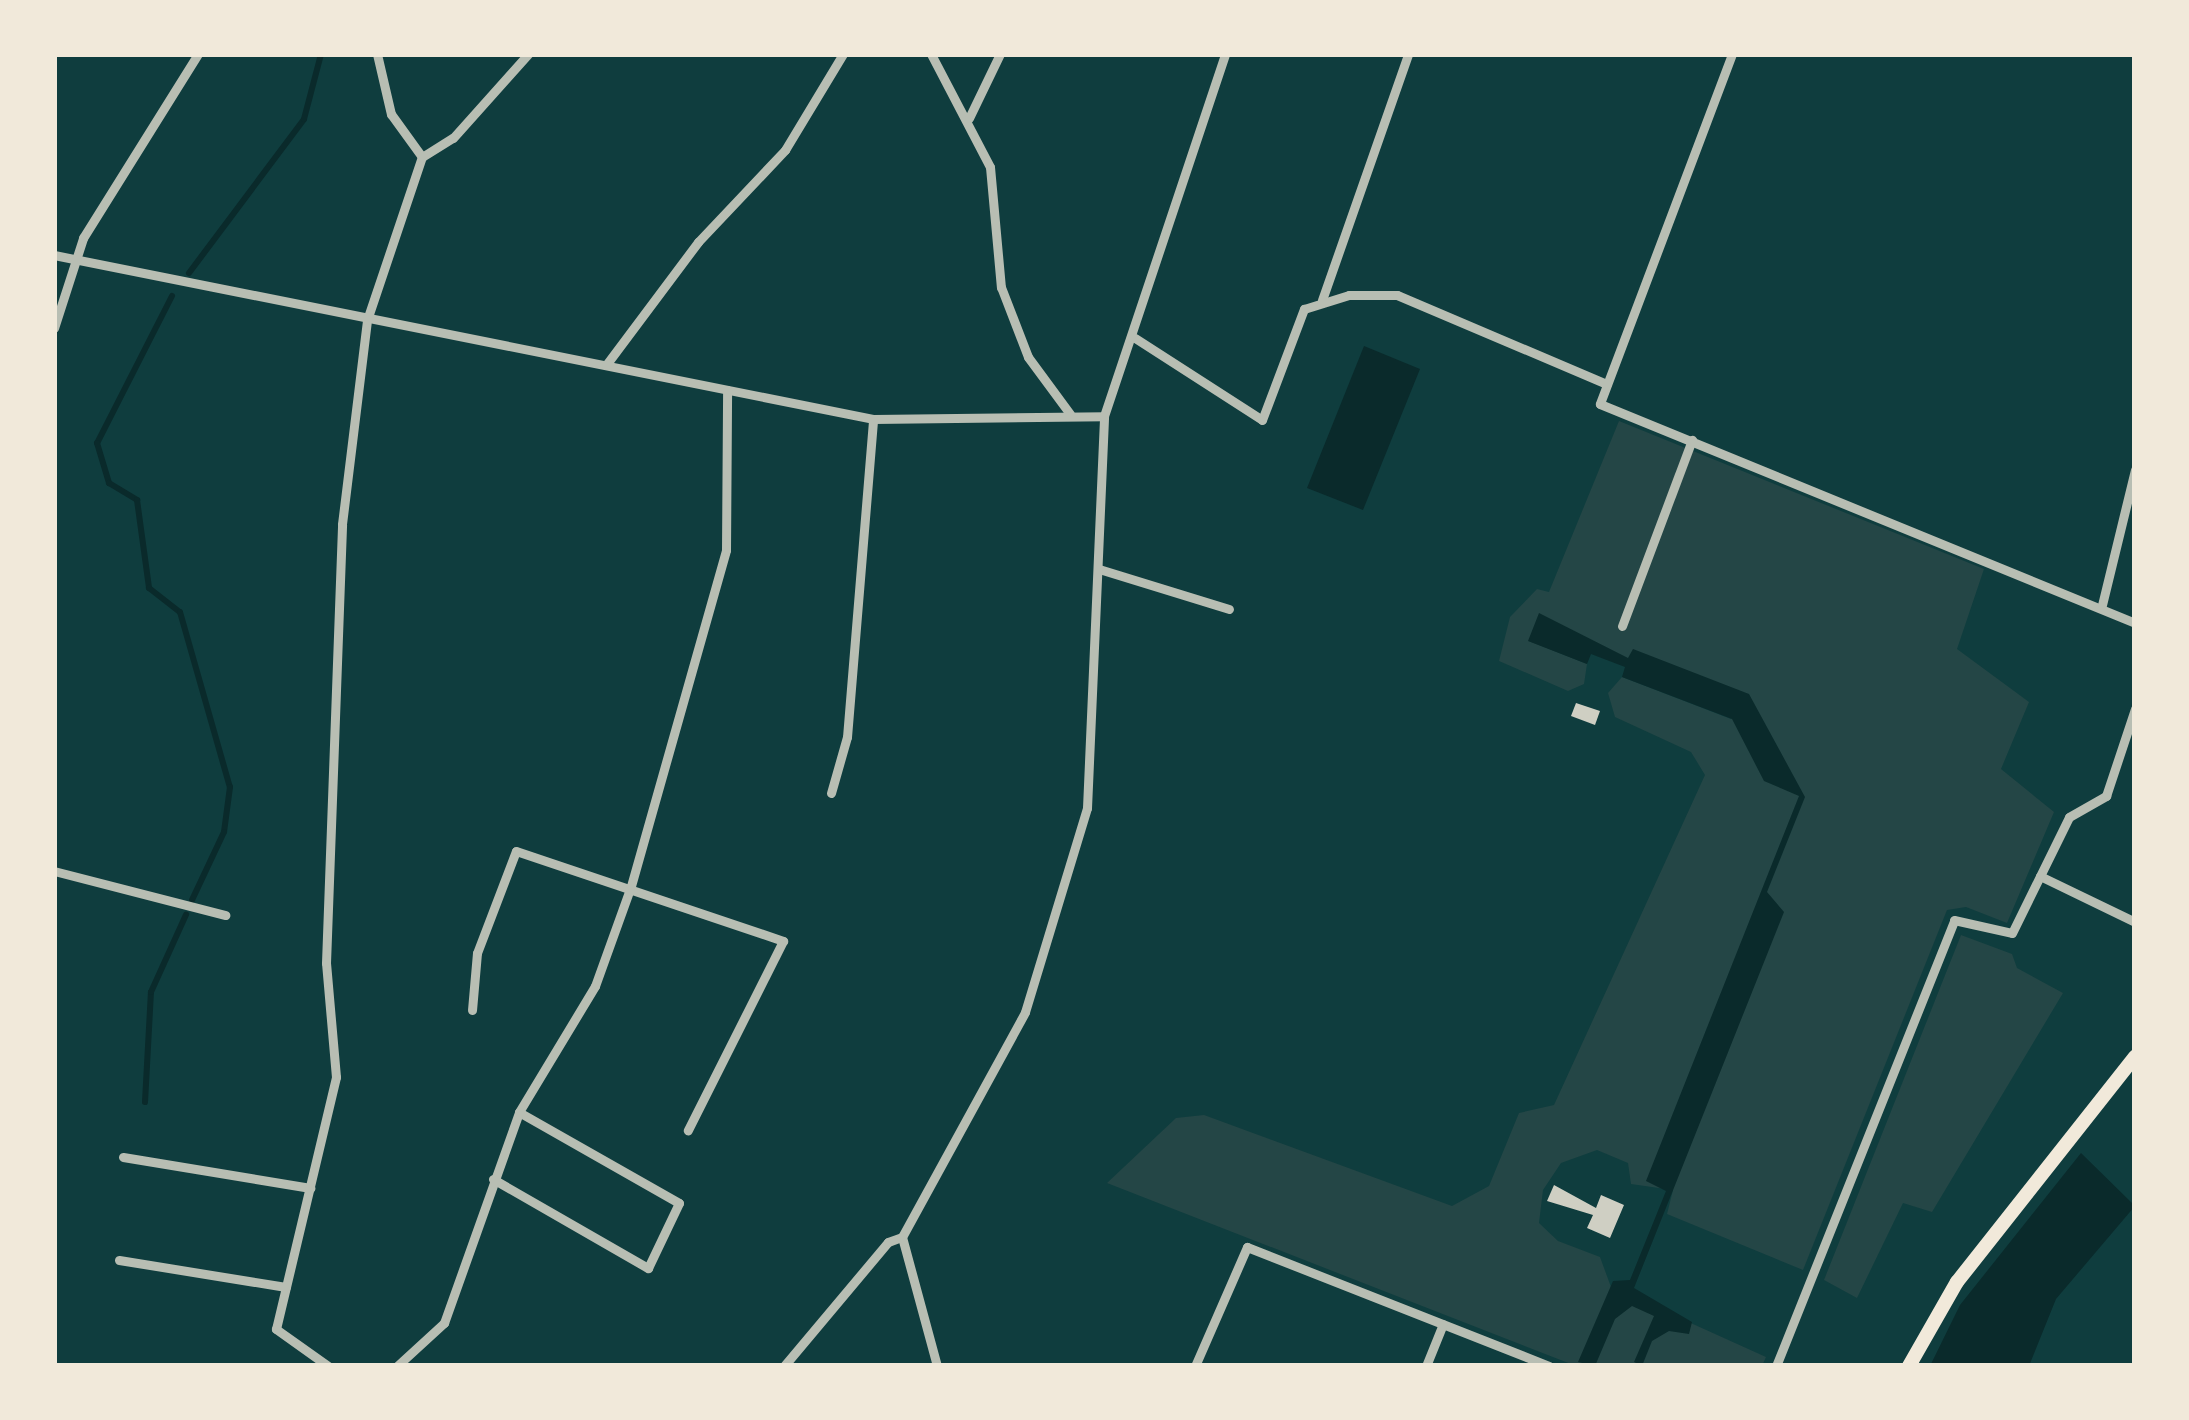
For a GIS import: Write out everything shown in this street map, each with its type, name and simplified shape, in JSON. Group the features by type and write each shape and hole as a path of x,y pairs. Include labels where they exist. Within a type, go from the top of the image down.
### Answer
{"main road":[{"path":"1909,1366 1958,1282 2135,1057"}],"street":[{"path":"54,328 74,262 198,54"},
{"path":"376,54 391,115 422,158"},
{"path":"328,1366 276,1330 336,1077 326,963 342,524 368,320 422,158 453,138 528,54"},
{"path":"606,364 698,242 785,150 843,54"},
{"path":"931,54 969,118 990,167 1001,287 1028,357 1070,414"},
{"path":"969,118 1000,54"},
{"path":"937,1366 902,1238 1025,1012 1088,808 1104,416 1135,338 1225,54"},
{"path":"1322,300 1408,54"},
{"path":"1732,54 1600,404 2102,605 2135,623"},
{"path":"54,255 873,419 1104,416"},
{"path":"1135,338 1262,420 1304,309 1322,300 1396,296 1607,384"},
{"path":"397,1366 444,1322 519,1112 595,986 631,886 725,550 727,390"},
{"path":"831,793 847,737 873,419"},
{"path":"1622,626 1693,440"},
{"path":"2102,605 2135,470"},
{"path":"1099,569 1229,609"},
{"path":"1776,1366 1954,920 2012,933 2069,817 2106,796 2135,710"},
{"path":"472,1010 477,953 516,851 783,941 688,1130"},
{"path":"54,871 225,915"},
{"path":"2039,876 2135,922"},
{"path":"493,1179 648,1268 680,1203 519,1112"},
{"path":"123,1157 310,1188"},
{"path":"784,1366 888,1242 902,1238"},
{"path":"1195,1366 1247,1247 1549,1366"},
{"path":"119,1260 286,1287"},
{"path":"1426,1366 1443,1324"}],"shaded area":[{"path":"1364,346 1420,369 1363,510 1307,488"},
{"path":"1619,421 1984,569 1957,649 2029,702 2001,769 2054,812 2007,923 1966,907 1947,910 1803,1270 1667,1214 1673,1190 1631,1184 1628,1163 1597,1150 1561,1163 1543,1190 1539,1223 1558,1241 1600,1257 1611,1287 1766,1357 1762,1366 1576,1366 1107,1183 1176,1118 1204,1115 1452,1206 1489,1186 1519,1113 1554,1105 1705,775 1691,752 1615,717 1608,693 1622,677 1731,719 1738,705 1533,630 1529,641 1587,664 1584,684 1568,691 1499,661 1510,617 1537,589 1549,592"},
{"path":"1539,613 1628,658 1633,649 1749,694 1805,797 1767,892 1784,912 1634,1288 1692,1322 1689,1334 1669,1331 1652,1341 1642,1366 1634,1362 1654,1316 1632,1306 1615,1319 1595,1366 1578,1362 1613,1281 1630,1280 1666,1191 1646,1181 1799,796 1764,781 1732,719 1622,677 1625,667 1591,654 1587,664 1528,641"},
{"path":"1961,935 2012,954 2017,968 2063,993 1932,1212 1903,1203 1857,1298 1824,1280"},
{"path":"2081,1153 2135,1206 2056,1299 2029,1366 1930,1366 1960,1305"}],"building":[{"path":"1576,703 1600,711 1595,725 1571,716"},
{"path":"1554,1185 1596,1208 1601,1195 1624,1205 1610,1238 1587,1228 1593,1215 1547,1201"}],"waterway":[{"path":"189,273 304,119 321,54"},
{"path":"172,296 97,443 109,483 137,500 149,588 180,612 230,787 224,832 192,900"},
{"path":"145,1102 151,992 186,915"}]}
